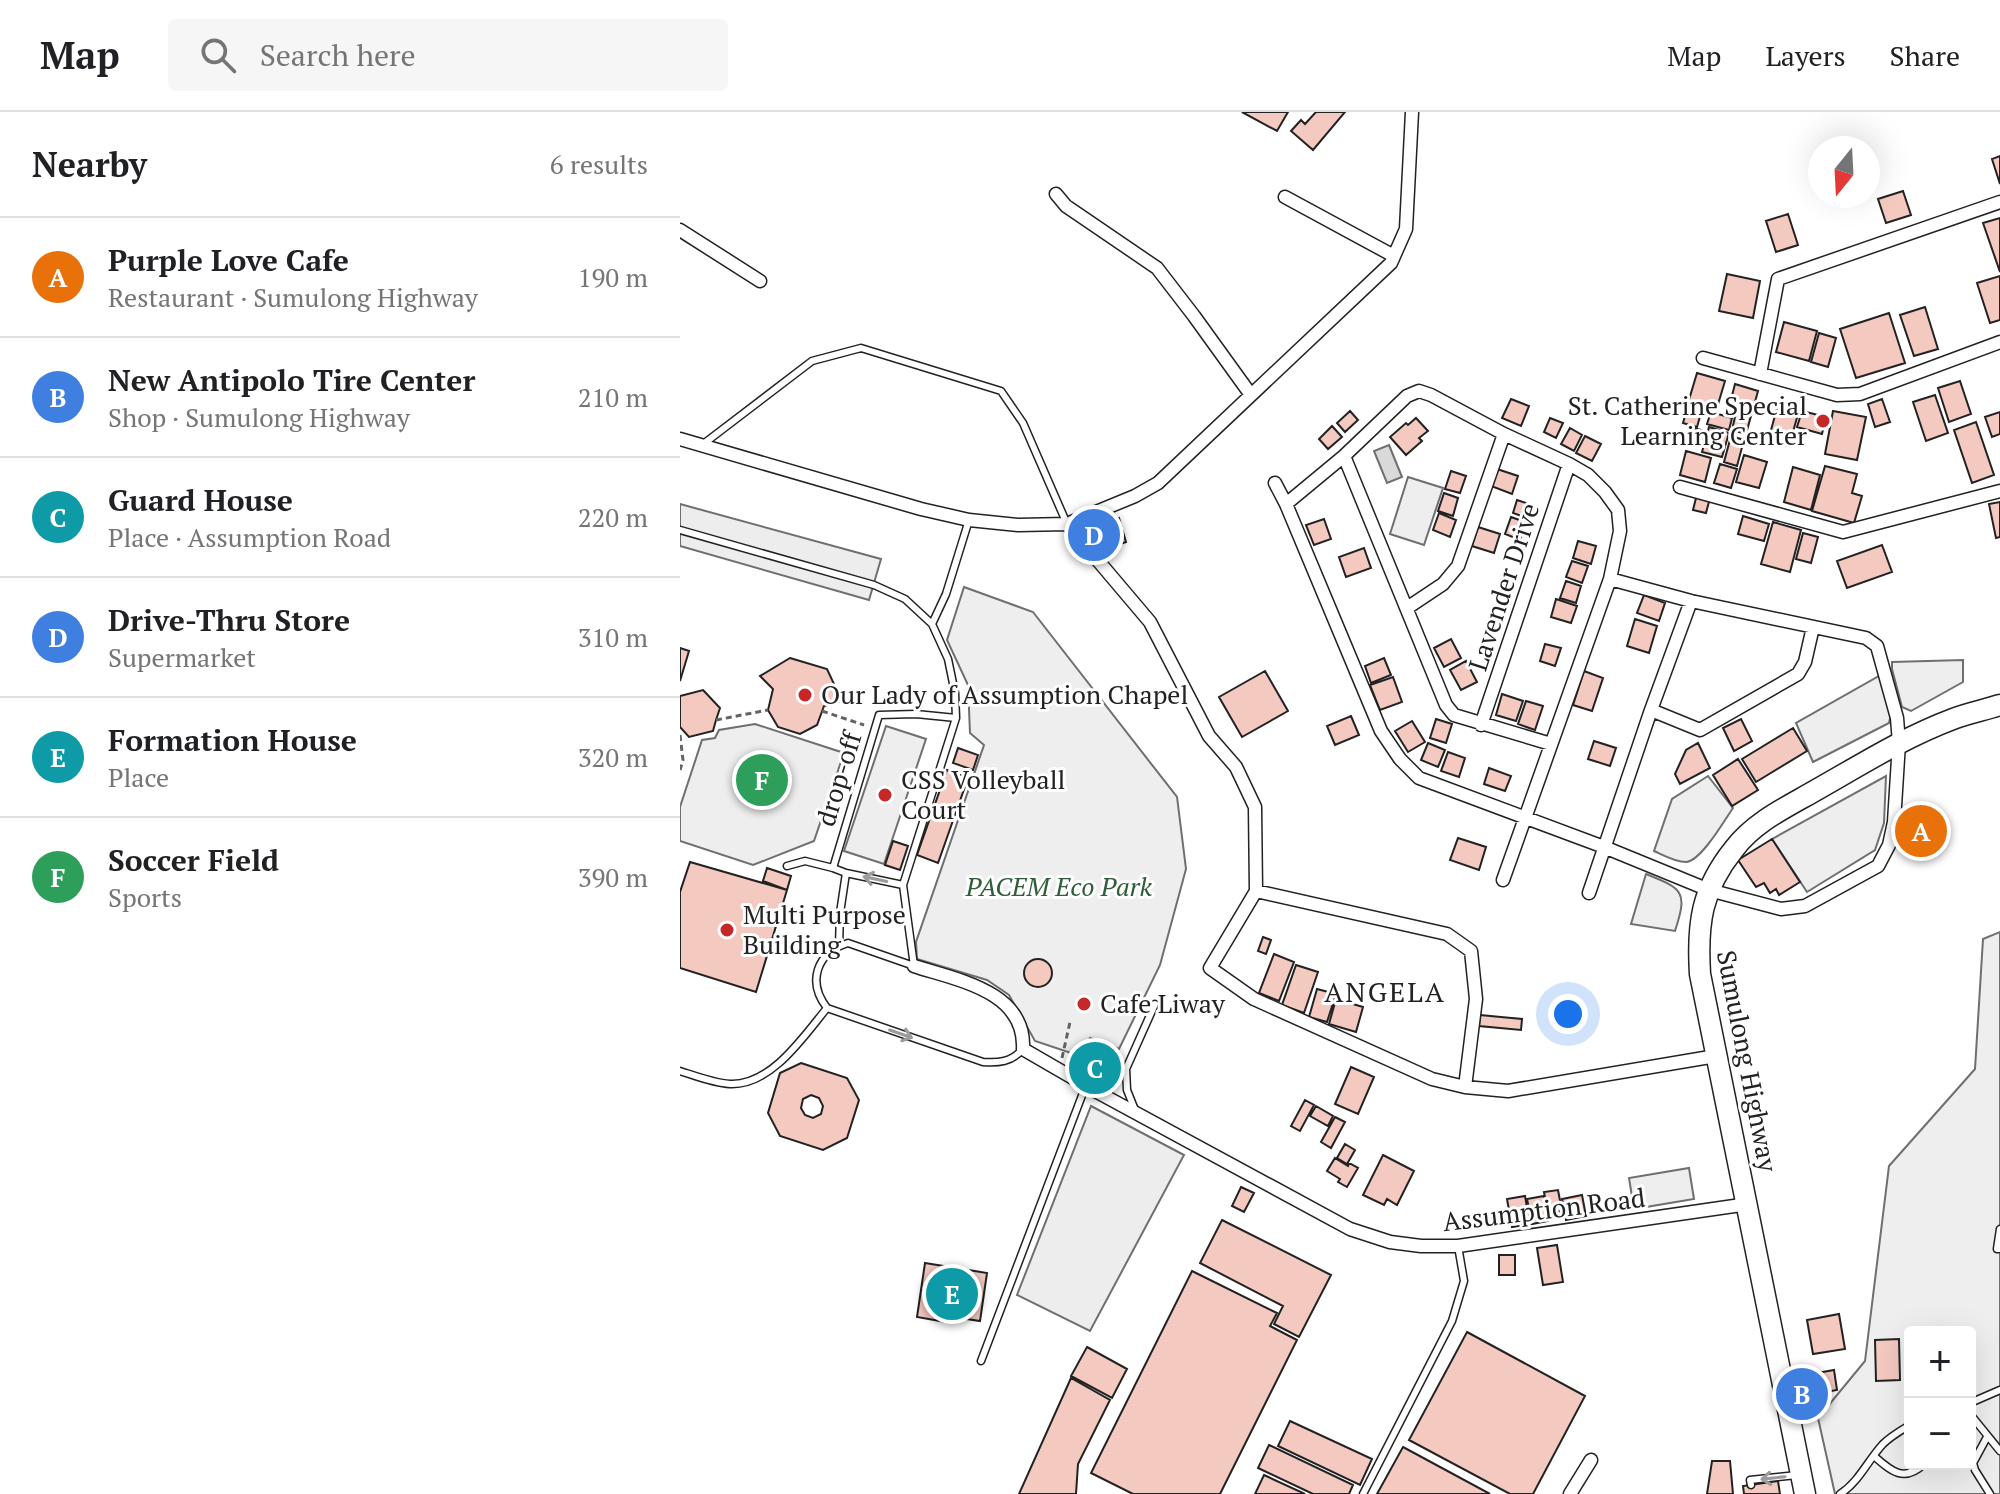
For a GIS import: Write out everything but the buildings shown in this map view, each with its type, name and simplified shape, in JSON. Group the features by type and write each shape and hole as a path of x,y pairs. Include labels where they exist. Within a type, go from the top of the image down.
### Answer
{"main road":[{"name":"Sumulong Highway","path":"1803,1484 1700,974 1698,941 1701,912 1719,870 1735,847 1762,821 1899,743 1954,718 2000,705"}],"street":[{"path":"680,439 969,520 1018,525 1067,524 1135,496 1158,483 1391,263 1406,229 1412,112"},
{"path":"1056,194 1066,206 1157,268 1251,395"},
{"path":"1285,197 1394,256"},
{"path":"1760,374 1778,279 2000,202"},
{"path":"680,230 760,281"},
{"path":"1703,358 1837,395 1860,394 2000,342"},
{"path":"1286,504 1344,456 1407,396 1419,391 1588,475 1618,510 1620,531 1610,579 1503,880"},
{"path":"1407,608 1443,584 1458,566 1504,434"},
{"path":"1344,456 1446,705 1454,715 1551,744"},
{"name":"Lavender Drive","path":"1481,725 1569,464"},
{"path":"1275,483 1381,731 1400,759 1419,778 1709,890 1781,909 1805,906 1878,866 1889,845 1894,822 1899,743 1897,718 1877,646 1866,638 1691,601 1610,579"},
{"path":"1680,487 1843,532 2000,491"},
{"path":"1067,524 1150,622 1209,736 1236,767 1255,807 1256,891 1210,968 1254,999 1432,1079 1465,1087 1508,1091 1716,1056"},
{"path":"1589,893 1691,601"},
{"path":"1651,710 1700,730 1798,674 1805,662 1813,627"},
{"path":"1256,891 1447,934 1471,951 1476,999 1465,1087"},
{"path":"914,966 992,993 1009,1008 1022,1028 1023,1049"},
{"name":"Assumption Road","path":"1023,1049 1350,1229 1390,1242 1458,1246 1748,1204"},
{"path":"1570,1494 1591,1460"}],"lane":[{"path":"702,445 812,361 861,348 1001,391 1023,423 1067,524"},
{"path":"932,624 946,594 969,520"},
{"path":"680,530 874,585 905,599 932,624 948,659 956,718 903,885 914,966 848,943 826,956 816,979 821,1000 827,1008 983,1062 1010,1060 1023,1049"},
{"name":"drop-off","path":"833,868 879,715 916,714 956,718"},
{"path":"787,866 805,861 903,885"},
{"path":"839,946 846,873"},
{"path":"1137,1113 1127,1090 1126,1069 1155,1004"},
{"path":"680,1071 732,1084 760,1077 787,1057 827,1008"},
{"path":"981,1361 1086,1085"},
{"path":"2000,1229 1997,1249 2000,1249"},
{"path":"1363,1494 1452,1321 1464,1281 1458,1246"},
{"path":"1976,1400 2000,1390"},
{"path":"1976,1422 2000,1451"},
{"path":"1840,1494 1904,1428"},
{"path":"1987,1437 1973,1463 1990,1494"},
{"path":"1874,1456 1895,1473 1918,1470"},
{"path":"1751,1485 1750,1480 1803,1484"}],"path":[{"path":"716,720 768,710"},
{"path":"822,711 875,729"},
{"path":"680,735 683,760 680,770"},
{"path":"1060,1070 1070,1022"}],"green space":[{"path":"1408,477 1443,488 1424,545 1390,534"},
{"name":"PACEM Eco Park","path":"964,587 1033,612 1177,797 1186,869 1160,965 1119,1049 1090,1038 1080,1056 1035,1041 1009,995 987,980 917,959 916,942 984,745 970,733 968,685 947,640"},
{"path":"1963,660 1963,682 1911,711 1902,707 1892,662"},
{"path":"1879,676 1891,714 1889,723 1813,762 1796,723"},
{"path":"755,724 844,753 814,841 753,865 680,841 680,807 702,740 715,738 719,730"},
{"name":"CSS Volleyball Court","path":"886,726 926,739 884,864 844,851"},
{"path":"1708,776 1733,808 1712,840 1698,855 1686,862 1654,851 1672,799"},
{"path":"1886,776 1884,823 1875,850 1807,892 1772,839"},
{"path":"1646,874 1679,893 1681,907 1675,931 1631,924"},
{"path":"2000,932 2000,1494 1835,1494 1818,1418 1865,1361 1889,1166 1975,1069 1983,939"},
{"path":"1689,1168 1694,1199 1634,1209 1629,1178"}],"shaded area":[{"path":"1389,445 1402,477 1387,483 1374,451"},
{"path":"680,504 881,559 869,600 680,546"},
{"path":"1091,1106 1184,1155 1090,1331 1017,1295"}],"place":[{"name":"St. Catherine Special Learning Center","path":"1823,421"},
{"name":"Drive-Thru Store","path":"1094,535"},
{"name":"Our Lady of Assumption Chapel","path":"805,695"},
{"name":"Soccer Field","path":"762,780"},
{"name":"CSS Volleyball Court","path":"885,795"},
{"name":"Purple Love Cafe","path":"1921,831"},
{"name":"Multi Purpose Building","path":"727,930"},
{"name":"Cafe Liway","path":"1084,1004"},
{"name":"Guard House","path":"1095,1068"},
{"name":"Formation House","path":"952,1294"},
{"name":"New Antipolo Tire Center","path":"1802,1394"}],"district":[{"name":"ANGELA","path":"1385,992"}]}
